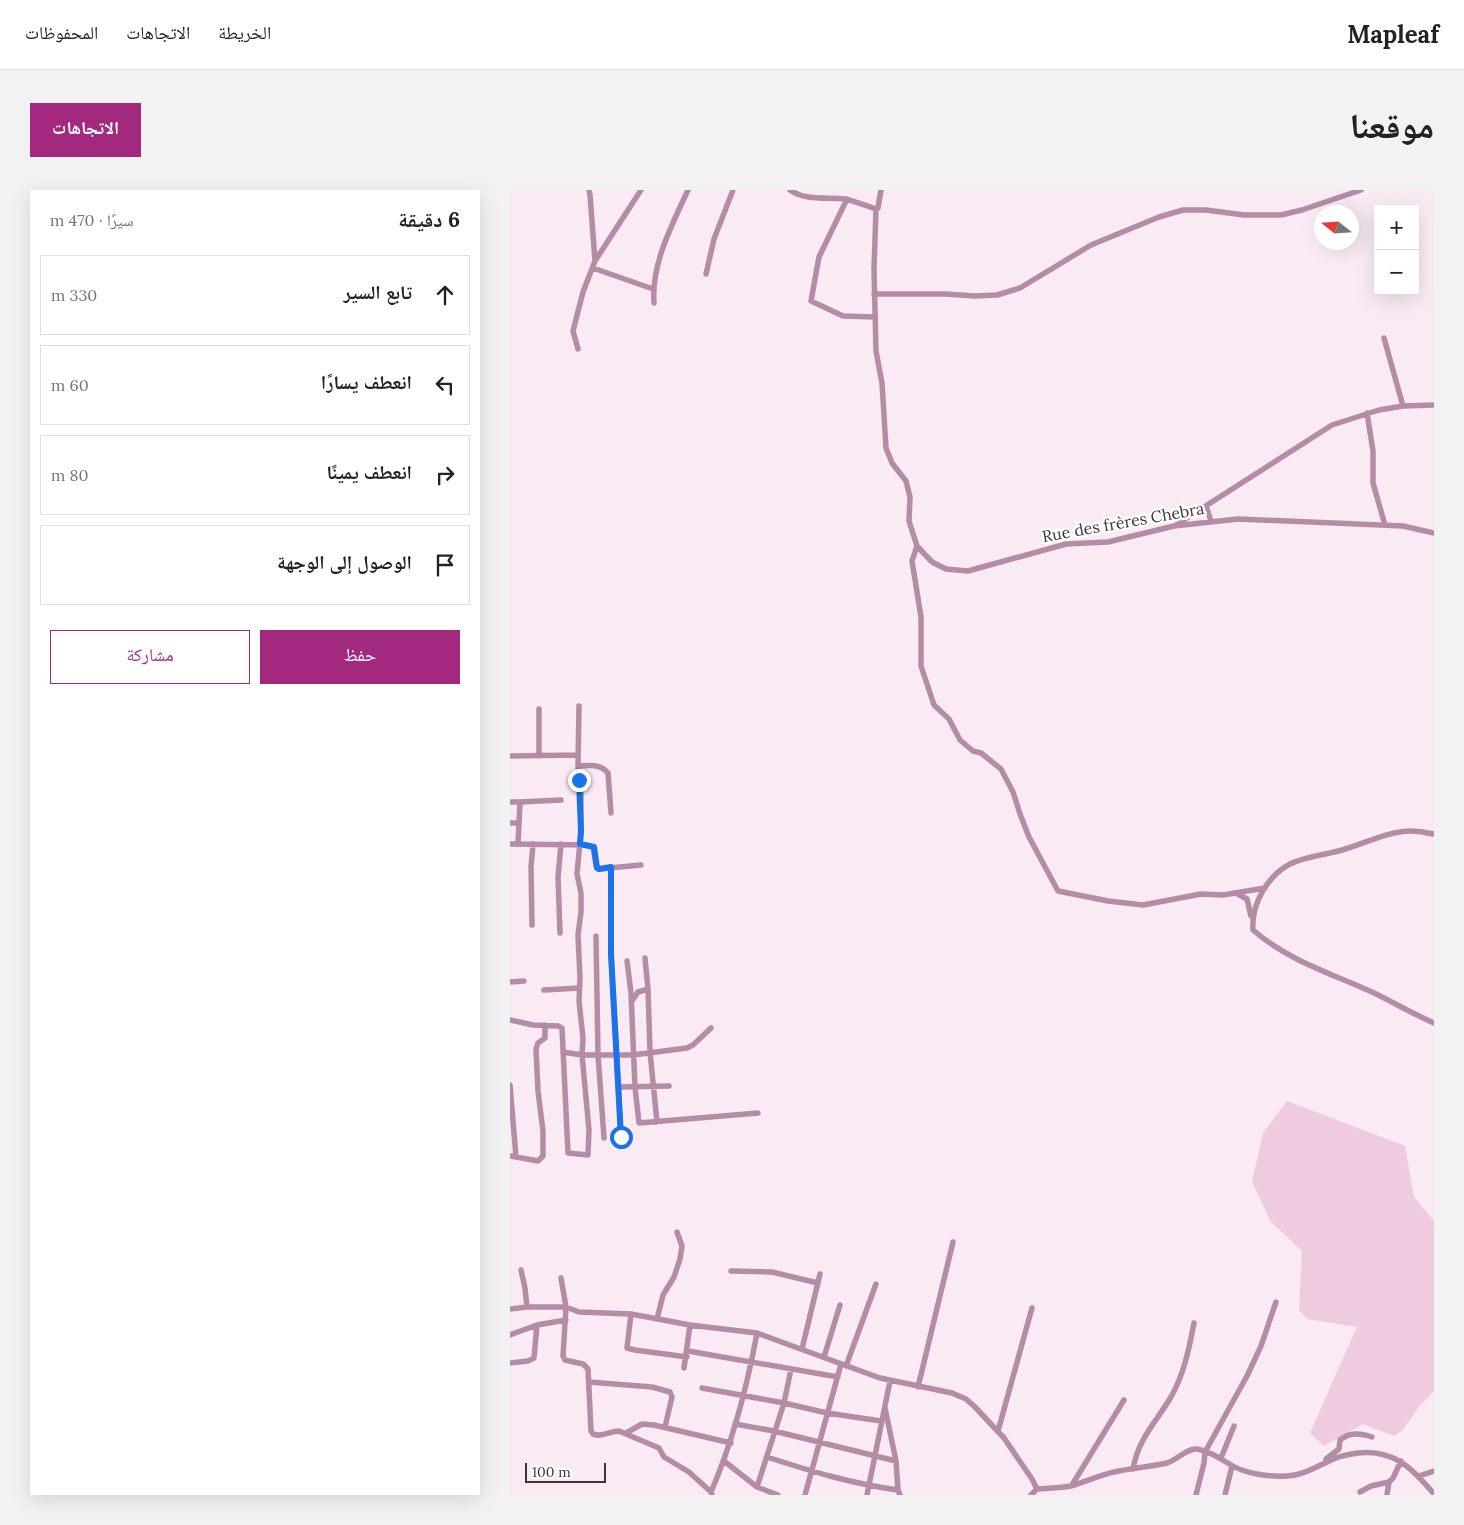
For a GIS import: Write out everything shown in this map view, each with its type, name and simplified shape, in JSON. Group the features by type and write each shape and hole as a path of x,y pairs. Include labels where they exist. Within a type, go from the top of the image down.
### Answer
{"street":[{"path":"578,349 573,332 593,268 641,190"},
{"path":"654,303 653,289 657,268 672,225 688,190"},
{"path":"706,274 714,239 733,190"},
{"path":"790,190 796,194 846,200 876,209"},
{"path":"881,190 878,208 876,209 874,294 876,351 882,383 886,448 892,462 906,481 910,497 909,521 917,546 912,562 921,617 921,666 934,705 949,719 960,740 973,751 981,753 1001,769 1013,792 1029,837 1058,891 1108,901 1143,905 1201,894 1224,895 1265,888"},
{"path":"874,294 997,295 1020,288 1091,245 1130,228 1183,210 1206,210 1244,215 1281,215 1361,190"},
{"path":"591,192 592,236 596,261"},
{"path":"846,200 819,257 811,301 843,316 875,317"},
{"path":"593,268 653,289"},
{"path":"1384,338 1403,406"},
{"path":"1174,526 1332,425 1366,413 1403,406 1434,405"},
{"path":"1366,413 1373,451 1374,483 1385,525"},
{"path":"1206,506 1211,521"},
{"name":"Rue des frères Chebra","path":"917,546 932,562 946,569 968,571 1066,544 1108,542 1174,526 1211,521 1238,519 1385,525 1403,526 1434,533"},
{"path":"510,1020 562,1028 568,1153 588,1155 589,1130 582,1054 583,1038 579,1008 578,935 581,912 577,868 580,844 579,706"},
{"path":"539,709 539,756"},
{"path":"510,756 578,755"},
{"path":"578,766 598,766 606,770 608,773 611,813"},
{"path":"510,802 561,800"},
{"path":"518,844 520,802"},
{"path":"510,823 519,823"},
{"path":"1434,834 1411,831 1386,835 1341,851 1308,857 1289,864 1269,881 1256,903 1252,918 1252,930 1268,943 1296,960 1373,993 1434,1023"},
{"path":"510,844 580,844 594,847 597,868 599,869 641,865"},
{"path":"532,925 531,866 533,844"},
{"path":"560,933 558,877 561,844"},
{"path":"611,867 611,954 621,1137"},
{"path":"1236,893 1246,900 1252,918"},
{"path":"596,936 598,1055 604,1138"},
{"path":"645,958 650,1052 657,1122"},
{"path":"627,961 632,1001 633,1055 639,1123 758,1113"},
{"path":"510,982 524,982"},
{"path":"544,990 580,988"},
{"path":"632,1001 638,992 648,989"},
{"path":"510,1086 513,1156 538,1161 543,1156 543,1139 536,1052 538,1043 545,1038 545,1025"},
{"path":"562,1052 633,1055 687,1048 693,1045 711,1028"},
{"path":"619,1087 669,1086"},
{"path":"658,1319 663,1295 674,1276 680,1259 682,1246 678,1232"},
{"path":"918,1387 953,1242"},
{"path":"521,1270 527,1308"},
{"path":"731,1271 772,1272 818,1283"},
{"path":"802,1349 820,1274"},
{"path":"561,1278 566,1308 564,1358 567,1361 587,1366 592,1434 602,1435 612,1431 626,1433 659,1448 664,1458 689,1472 712,1493 731,1443 757,1333"},
{"path":"805,1495 838,1377 876,1284"},
{"path":"1196,1495 1205,1452 1248,1376 1261,1346 1276,1302"},
{"path":"824,1357 840,1304"},
{"path":"510,1309 566,1308 579,1312 631,1314 690,1325 757,1333 890,1381 952,1392 966,1399 998,1431 1037,1489"},
{"path":"998,1431 1032,1308"},
{"path":"631,1314 627,1348 751,1362 838,1377"},
{"path":"510,1335 537,1325 566,1320"},
{"path":"1133,1469 1135,1454 1170,1397 1182,1372 1194,1323"},
{"path":"510,1363 528,1361 534,1358 537,1325"},
{"path":"684,1368 690,1325"},
{"path":"757,1486 784,1403 791,1369"},
{"path":"867,1495 890,1381"},
{"path":"589,1382 652,1387 670,1392 672,1397 665,1427"},
{"path":"702,1388 827,1413 881,1421"},
{"path":"1072,1486 1124,1400"},
{"path":"767,1457 812,1471 899,1492 896,1462 884,1407"},
{"path":"626,1433 642,1424 665,1427 731,1443"},
{"path":"735,1424 774,1431 896,1462"},
{"path":"1221,1458 1234,1426"},
{"path":"1324,1463 1327,1458 1339,1449 1340,1440 1343,1438 1354,1434 1372,1437"},
{"path":"1031,1495 1037,1489 1072,1486 1113,1472 1168,1462 1190,1450 1196,1449 1221,1458 1232,1466 1272,1476 1289,1476 1304,1473 1343,1455 1366,1452 1385,1454 1401,1461 1419,1476 1434,1494"},
{"path":"724,1461 757,1486 778,1495"},
{"path":"1360,1492 1371,1486 1389,1482 1401,1461"},
{"path":"1225,1495 1232,1466"},
{"path":"1419,1476 1434,1470"},
{"path":"1387,1495 1389,1482"}],"shaded area":[{"path":"1287,1101 1405,1146 1414,1197 1434,1221 1434,1391 1419,1406 1403,1430 1394,1436 1363,1424 1324,1446 1310,1433 1357,1327 1307,1319 1299,1310 1302,1251 1271,1222 1252,1182 1263,1133"}],"route":[{"path":"579,780 580,844 594,847 597,868 611,867 611,954 621,1137"}]}
